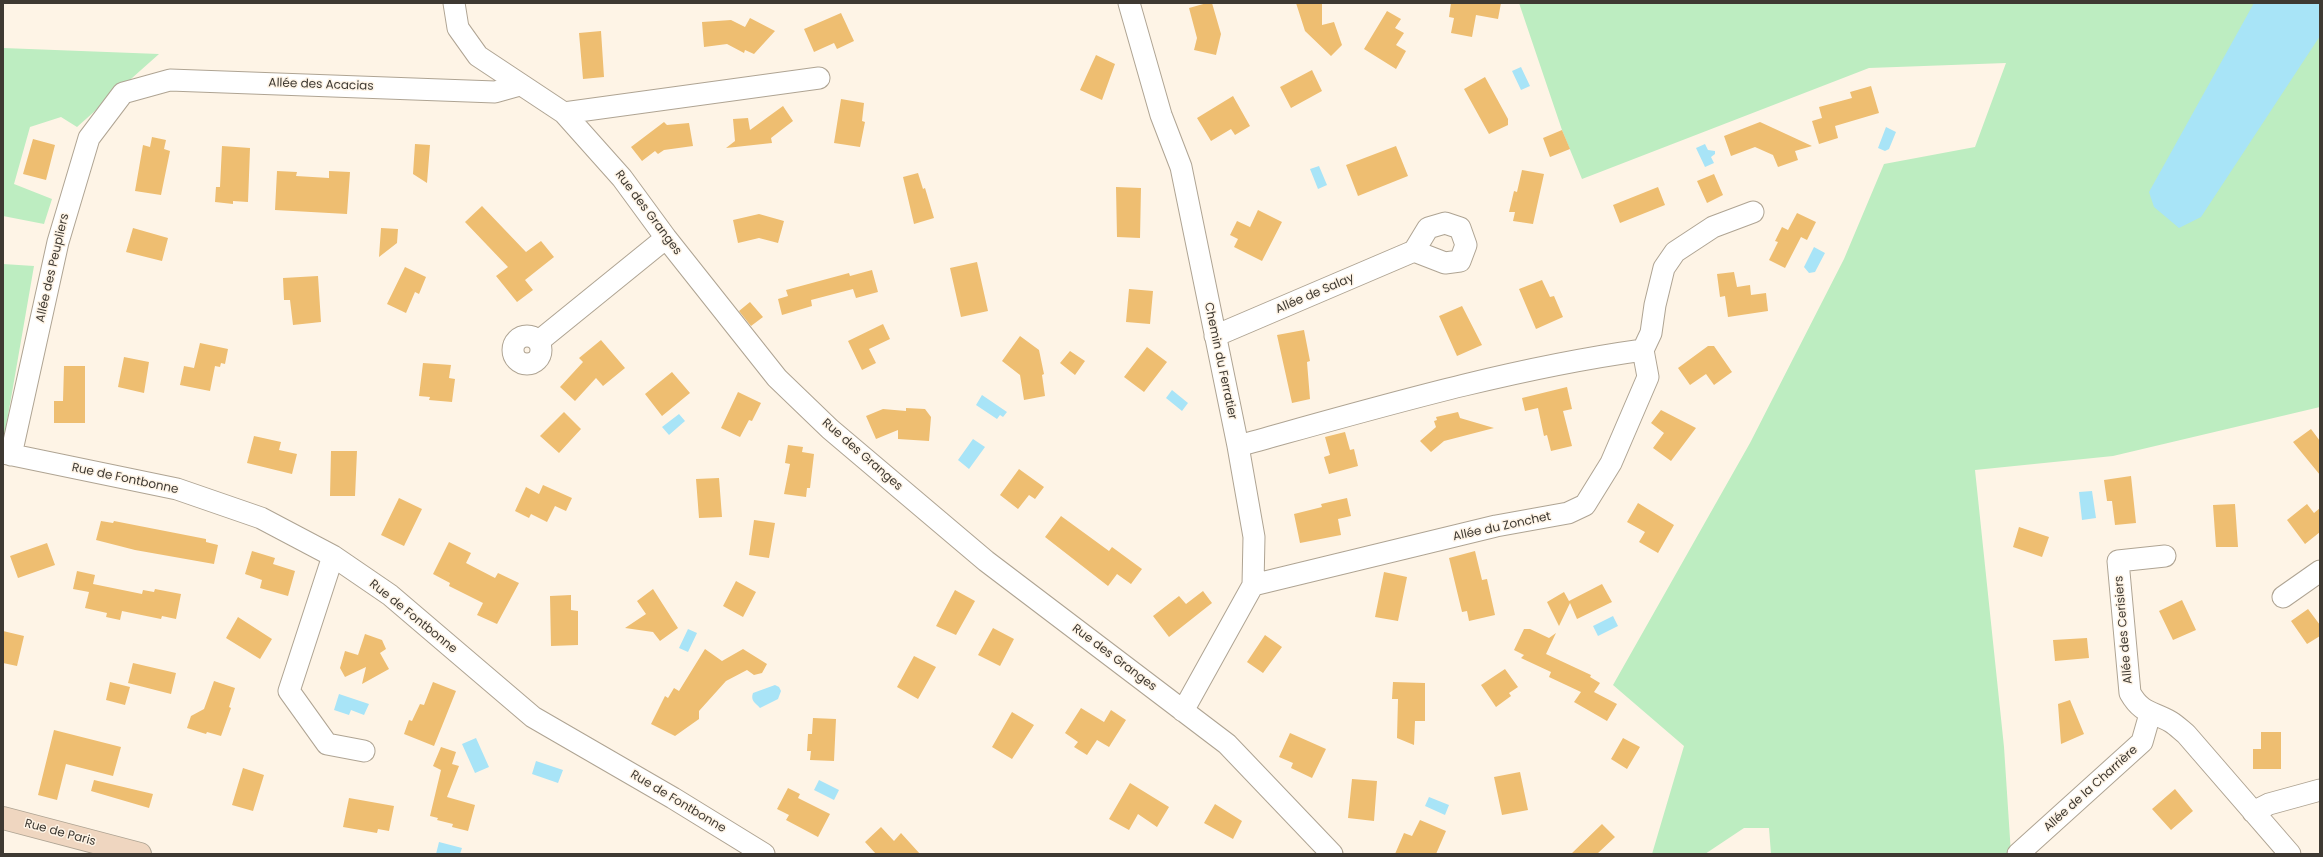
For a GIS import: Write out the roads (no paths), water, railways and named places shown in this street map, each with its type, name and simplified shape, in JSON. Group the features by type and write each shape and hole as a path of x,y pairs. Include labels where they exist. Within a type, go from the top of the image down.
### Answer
{"main road":[{"name":"Rue de Paris","path":"3,818 140,854"}],"street":[{"name":"Rue des Granges","path":"454,3 458,28 478,56 564,113 622,178 666,238 777,378 830,429 986,561 1227,744 1332,854"},
{"name":"Chemin du Ferratier","path":"1129,3 1161,114 1181,167 1238,446 1254,537 1253,585 1183,711"},
{"path":"564,113 819,78"},
{"name":"Allée des Acacias","path":"123,93 170,80 495,92 520,85"},
{"name":"Allée des Peupliers","path":"7,454 58,242 89,138 123,93"},
{"name":"Allée du Zonchet","path":"1253,585 1496,526 1568,513 1585,505 1611,463 1648,377 1644,350 1651,333 1655,305 1664,268 1675,252 1714,227 1753,212"},
{"path":"539,341 666,238"},
{"name":"Allée de Salay","path":"1215,336 1414,251"},
{"path":"1238,446 1414,398 1583,359 1644,350"},
{"name":"Rue de Fontbonne","path":"7,454 177,489 261,518 333,556 390,595 533,716 674,798 764,854"},
{"path":"333,556 290,691 328,744 364,751"},
{"name":"Allée des Cerisiers","path":"2165,556 2118,561 2130,693 2137,705 2150,714 2171,722 2186,734 2290,854"},
{"path":"2283,597 2320,571"},
{"name":"Allée de la Charrière","path":"2018,854 2142,742 2150,714"},
{"path":"2254,812 2270,804 2320,790"}],"water":[{"path":"2254,3 2320,3 2320,36 2201,217 2179,228 2154,207 2149,192"},
{"path":"1521,67 1530,86 1521,90 1512,71"},
{"path":"1886,127 1896,132 1889,149 1885,151 1878,148"},
{"path":"1705,144 1708,150 1715,151 1715,154 1711,157 1714,163 1705,167 1696,148"},
{"path":"1319,166 1327,185 1318,189 1310,169"},
{"path":"1814,247 1825,253 1815,272 1809,273 1804,267"},
{"path":"1172,390 1188,403 1182,411 1166,398"},
{"path":"982,395 1007,412 1003,417 1000,415 997,419 976,405"},
{"path":"679,414 685,421 669,435 662,427"},
{"path":"973,439 985,447 969,469 958,460"},
{"path":"2092,491 2096,518 2082,520 2079,492"},
{"path":"1613,616 1618,626 1598,636 1593,626"},
{"path":"688,629 697,633 688,652 679,648"},
{"path":"775,685 779,687 781,691 778,699 760,708 752,698 753,693"},
{"path":"339,694 369,704 364,715 351,710 349,715 334,710"},
{"path":"476,738 489,767 475,773 462,744"},
{"path":"536,761 563,770 558,783 532,774"},
{"path":"819,780 839,790 834,800 814,790"},
{"path":"1429,797 1449,805 1445,815 1425,806"},
{"path":"439,842 462,848 460,854 436,854"}]}
